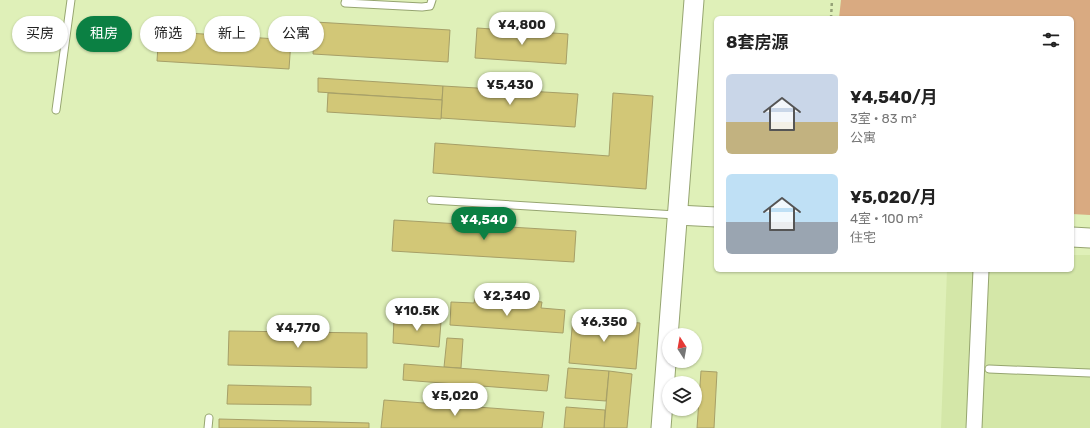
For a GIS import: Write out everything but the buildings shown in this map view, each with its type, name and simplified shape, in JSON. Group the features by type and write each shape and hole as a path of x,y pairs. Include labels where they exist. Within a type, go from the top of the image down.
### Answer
{"street":[{"path":"661,428 694,0"},
{"path":"677,215 714,218"},
{"path":"1074,237 1090,238"},
{"path":"974,428 981,272"}],"lane":[{"path":"56,110 71,0"},
{"path":"346,0 346,3 422,7 430,6 432,0"},
{"path":"431,200 677,215"},
{"path":"989,369 1090,373"},
{"path":"208,428 209,418"}],"path":[{"path":"831,16 832,0"}],"shaded area":[{"path":"841,0 1090,0 1090,215 1074,214 1074,16 839,16"},
{"path":"1074,255 1090,255 1090,428 941,428 947,272 1074,272"}]}
